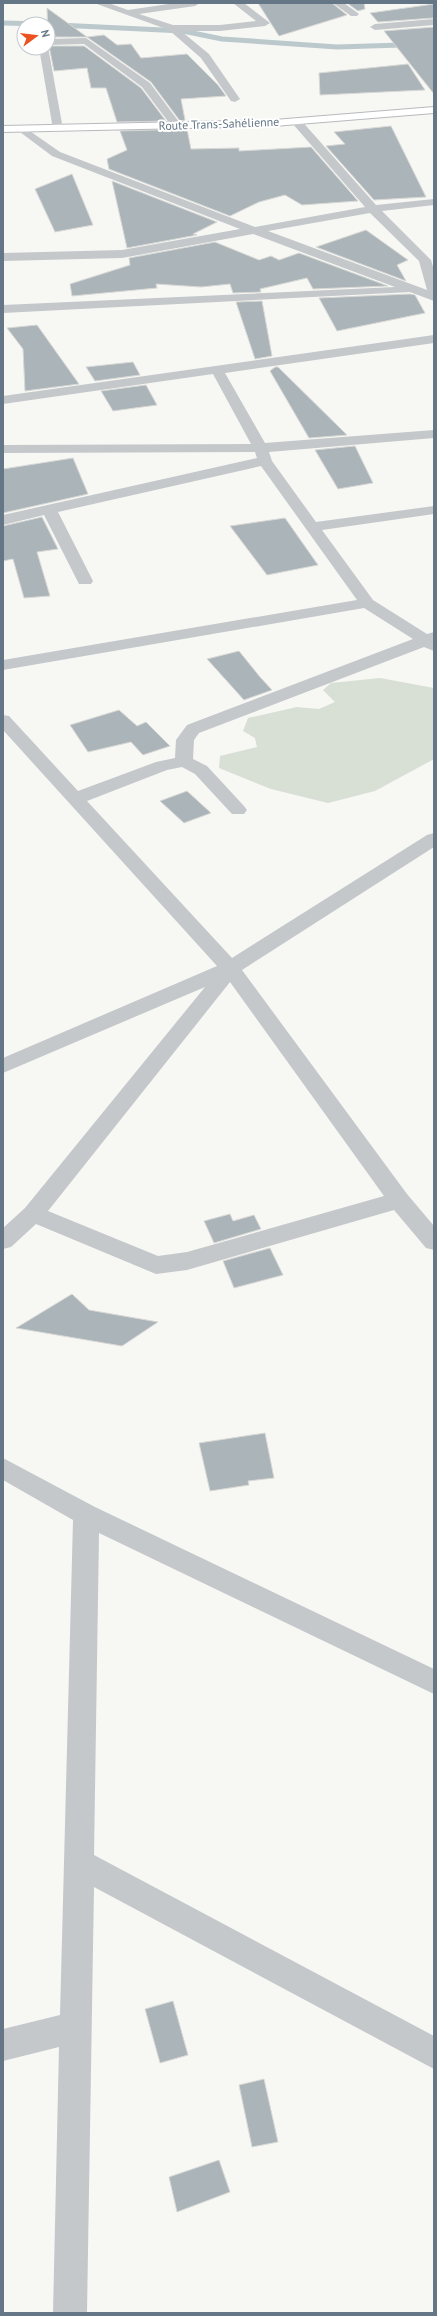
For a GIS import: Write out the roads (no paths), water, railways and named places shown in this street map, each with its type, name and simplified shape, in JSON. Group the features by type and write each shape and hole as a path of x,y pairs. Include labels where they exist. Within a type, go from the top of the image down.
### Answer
{"highway":[{"name":"Route Trans-Sahélienne","path":"3,129 24,130 177,126 296,121 434,110"}],"street":[{"path":"99,3 172,28 220,28 265,23 238,3"},
{"path":"125,12 195,3"},
{"path":"338,3 354,14"},
{"path":"375,27 434,22"},
{"path":"172,28 205,56 235,99"},
{"path":"56,42 86,41 146,85 177,126"},
{"path":"45,56 58,129"},
{"path":"296,121 374,209 425,260 434,292"},
{"path":"24,130 56,154 434,296"},
{"path":"3,257 122,254 374,209 434,202"},
{"path":"3,309 414,289"},
{"path":"3,400 434,339"},
{"path":"217,370 263,454 367,603 431,641"},
{"path":"3,449 263,454 434,434"},
{"path":"3,520 49,510 263,454"},
{"path":"49,510 85,581"},
{"path":"312,526 434,510"},
{"path":"3,665 367,603"},
{"path":"184,761 185,740 193,729 431,641"},
{"path":"3,720 230,968 399,1200 434,1242"},
{"path":"76,799 162,766 184,761 201,770 238,810"},
{"path":"3,1066 230,968 434,839"},
{"path":"3,1241 33,1214 230,968"},
{"path":"33,1214 156,1265 187,1261 399,1200"},
{"path":"3,1468 86,1515 434,1682"},
{"path":"70,2313 86,1515"},
{"path":"79,1863 434,2053"},
{"path":"3,2045 76,2027"}],"waterway":[{"path":"3,23 16,23"},
{"path":"58,25 183,31 222,39 337,47 434,44"}]}
